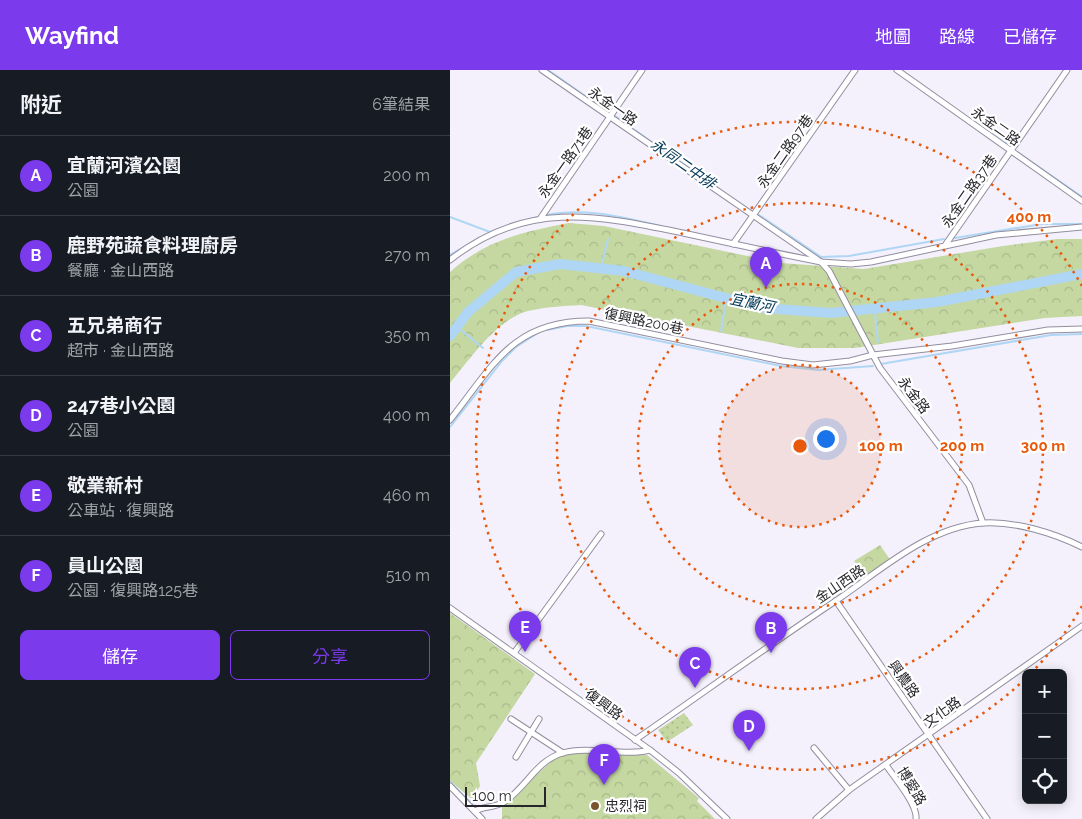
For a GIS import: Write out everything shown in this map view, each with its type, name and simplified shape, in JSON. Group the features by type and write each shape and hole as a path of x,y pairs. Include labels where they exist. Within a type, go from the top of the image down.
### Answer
{"street":[{"name":"永金一路","path":"542,70 821,262"},
{"name":"永金一路71巷","path":"540,219 642,70"},
{"name":"永金二路97巷","path":"733,244 855,70"},
{"name":"永金二路","path":"897,70 1082,201"},
{"name":"永金二路37巷","path":"946,244 1067,70"},
{"path":"450,260 480,240 502,229 540,219 567,216 599,217 821,262 851,264 871,262 946,244 1030,230 1082,227"},
{"name":"永金路","path":"821,262 829,271 873,355 900,396 968,485 983,523"},
{"name":"復興路200巷","path":"450,420 501,356 520,338 541,327 565,321 590,321 782,361 813,365 850,361 873,355 952,346 1048,330 1082,329"},
{"name":"金山西路","path":"635,740 836,600 938,534 983,523 1008,525 1048,534 1082,547"},
{"path":"514,653 601,534"},
{"name":"興農路","path":"836,600 987,819"},
{"name":"復興路","path":"450,608 650,750 679,773 727,819"},
{"name":"文化路","path":"817,819 849,790 930,735 1082,626"},
{"path":"511,719 563,753"},
{"path":"516,757 539,719"},
{"path":"814,748 849,790"},
{"path":"474,811 493,808 505,802 546,762 563,753 589,750 639,753 650,750"},
{"name":"博愛路","path":"886,765 912,804 916,813 916,819"},
{"path":"450,786 482,819"}],"green space":[{"path":"569,223 604,226 781,263 864,269 1003,246 1057,239 1082,239 1082,316 1045,318 855,348 798,348 581,305 555,307 528,311 506,322 485,341 450,383 450,272 463,261 491,245 521,234"},
{"path":"880,545 891,561 868,577 854,561"},
{"path":"450,613 535,674 476,763 480,786 472,799 450,781"},
{"path":"684,713 693,725 667,742 658,730"},
{"path":"588,752 647,755 699,798 697,801 715,819 502,819 502,806 554,759 564,755"}],"waterway":[{"name":"永同二中排","path":"548,70 608,112"},
{"name":"永同二中排","path":"615,116 687,167"},
{"path":"992,134 1010,146"},
{"path":"1016,151 1082,197"},
{"path":"547,215 576,212 590,213 661,226"},
{"name":"永同二中排","path":"759,215 821,257"},
{"path":"450,217 490,232"},
{"path":"450,255 490,232 537,217"},
{"path":"955,238 1042,224 1082,224"},
{"path":"601,268 608,239"},
{"path":"821,257 849,256 944,239"},
{"name":"宜蘭河","path":"450,336 468,312 516,272 560,264 624,271 763,308 831,313 937,302 1082,274"},
{"path":"721,331 726,298"},
{"path":"875,313 878,342"},
{"path":"547,330 567,326 586,326 781,366 818,370 873,366"},
{"path":"457,327 483,348"},
{"path":"450,427 502,361 516,347 538,333"},
{"path":"881,364 1051,335 1082,334"},
{"path":"450,782 474,806"}],"place":[{"name":"宜蘭河濱公園","path":"766,288"},
{"name":"敬業新村","path":"525,652"},
{"name":"鹿野苑蔬食料理廚房","path":"771,653"},
{"name":"五兄弟商行","path":"695,688"},
{"name":"247巷小公園","path":"749,751"},
{"name":"員山公園","path":"604,785"},
{"name":"忠烈祠","path":"595,806"}]}
